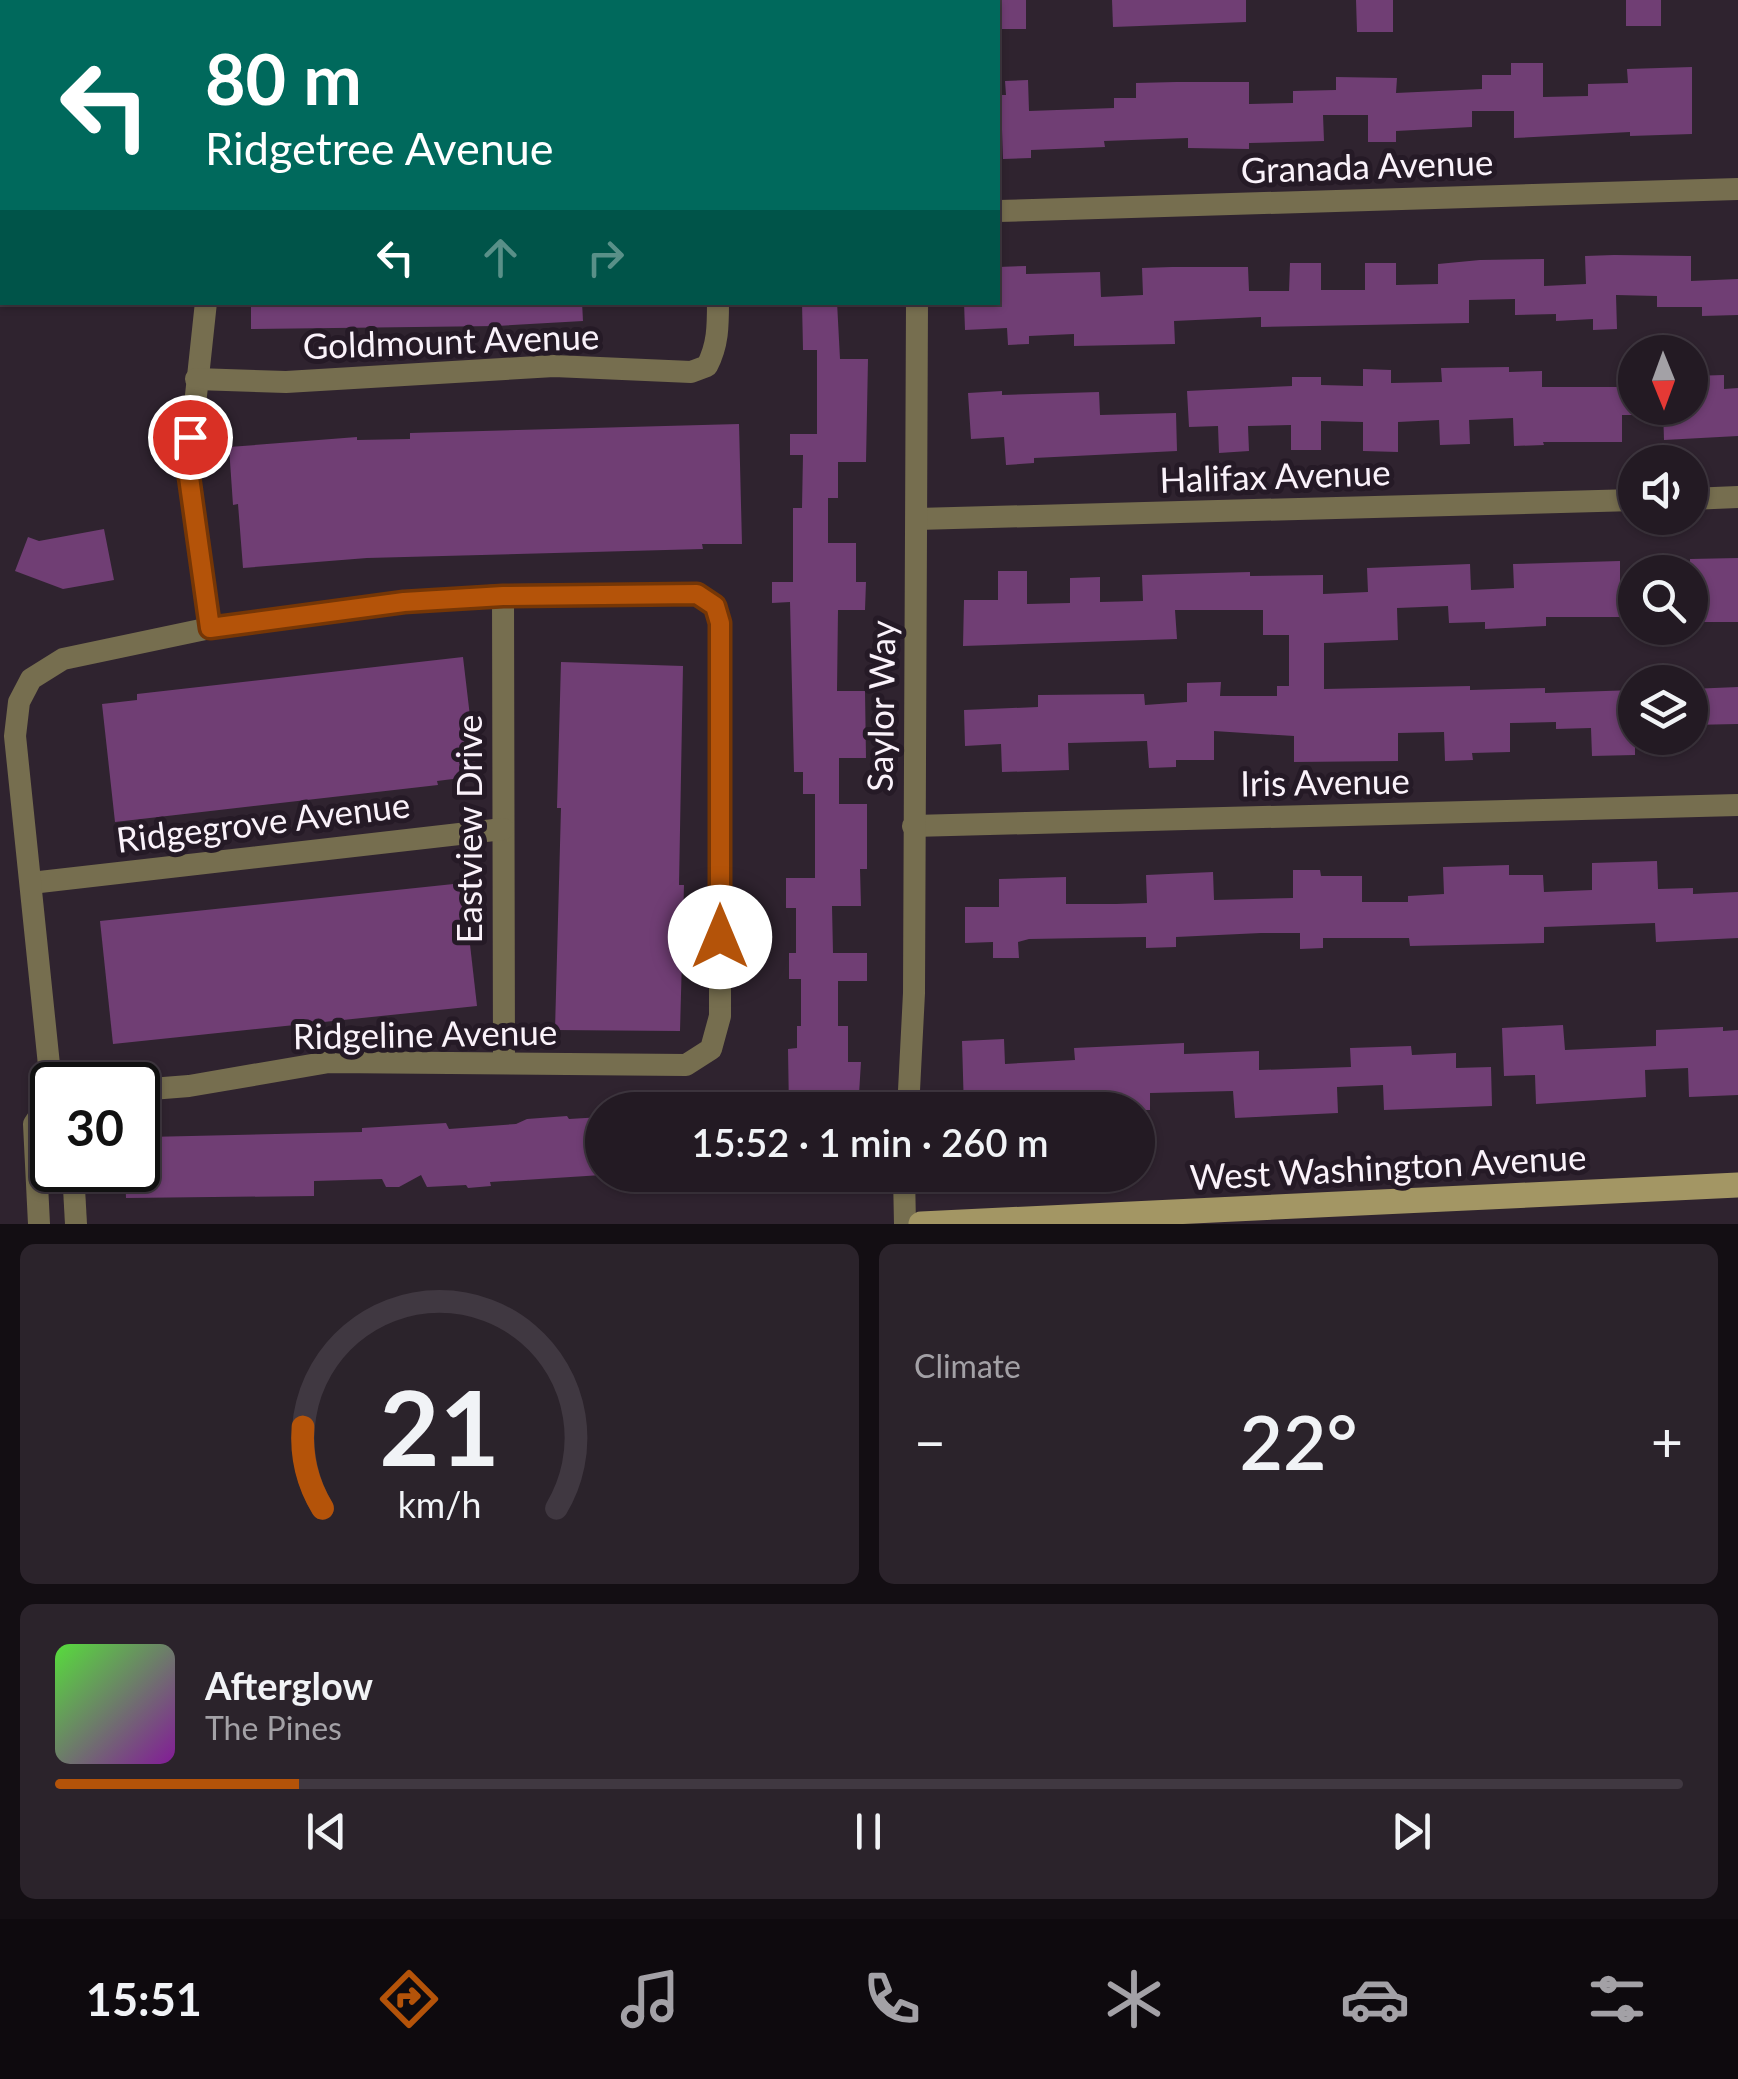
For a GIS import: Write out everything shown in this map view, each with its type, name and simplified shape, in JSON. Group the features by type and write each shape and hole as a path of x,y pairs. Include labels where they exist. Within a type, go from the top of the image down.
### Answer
{"main road":[{"name":"West Washington Avenue","path":"921,1224 1738,1184"}],"street":[{"name":"Granada Avenue","path":"1000,211 1738,189"},
{"path":"206,305 188,470 210,628"},
{"name":"Goldmount Avenue","path":"196,378 286,382 554,366 691,372 707,366 718,337 718,305"},
{"name":"Saylor Way","path":"909,1092 914,993 917,305"},
{"path":"1708,498 1738,497"},
{"name":"Halifax Avenue","path":"917,519 1618,500"},
{"name":"Ridgeline Avenue","path":"160,1088 329,1062 686,1064 711,1049 720,1016 720,623 715,606 697,594 503,596"},
{"path":"49,1062 15,736 18,702 31,679 63,658 210,628 404,602 503,596"},
{"name":"Eastview Drive","path":"503,596 504,1063"},
{"name":"Iris Avenue","path":"913,826 1738,805"},
{"name":"Ridgegrove Avenue","path":"31,883 503,829"},
{"path":"37,1192 39,1224"},
{"path":"74,1192 76,1224"},
{"path":"904,1192 904,1224"}],"building":[{"path":"1000,0 1026,0 1026,29 1000,29"},
{"path":"1112,0 1246,0 1246,22 1113,27"},
{"path":"1356,0 1393,0 1393,32 1357,32"},
{"path":"1626,0 1661,0 1661,26 1626,26"},
{"path":"1511,63 1543,63 1543,97 1588,96 1588,84 1628,83 1627,69 1692,67 1692,134 1630,136 1630,132 1514,138 1514,111 1472,111 1472,127 1396,131 1396,142 1368,142 1368,115 1323,115 1324,141 1249,143 1249,149 1188,148 1188,138 1104,141 1105,147 1031,150 1031,158 1003,159 1000,95 1006,95 1005,81 1028,80 1029,111 1114,108 1114,98 1136,98 1136,83 1249,82 1249,104 1293,103 1293,91 1336,90 1336,77 1397,78 1396,93 1482,89 1482,75 1511,75"},
{"path":"1585,256 1691,256 1691,281 1738,279 1738,315 1702,316 1702,307 1657,307 1657,296 1616,295 1617,329 1593,330 1593,319 1556,321 1556,314 1515,315 1515,299 1469,300 1469,323 1261,327 1261,317 1174,321 1175,344 1074,346 1074,334 1029,336 1029,344 1008,345 1007,328 965,330 964,305 1000,305 1000,267 1026,266 1026,274 1100,272 1101,297 1143,295 1142,268 1172,267 1248,267 1249,291 1289,291 1290,263 1321,263 1321,290 1365,290 1365,263 1396,263 1396,285 1438,284 1438,264 1480,260 1544,259 1544,286 1586,284"},
{"path":"251,305 582,305 583,321 497,326 251,329"},
{"path":"802,305 837,305 840,359 868,359 866,462 838,462 838,498 828,498 828,543 856,543 856,582 866,582 865,610 838,610 837,691 865,691 866,758 839,758 839,804 867,804 867,869 860,869 861,906 832,906 833,953 867,953 867,981 838,981 838,1026 848,1026 848,1062 861,1062 859,1092 789,1092 788,1049 797,1048 801,979 789,979 789,953 796,953 796,908 786,908 786,878 815,878 815,794 803,794 803,772 794,772 790,602 772,603 772,582 793,582 793,508 802,508 803,455 790,455 790,434 817,434 817,350 803,350"},
{"path":"1509,367 1509,372 1542,371 1542,387 1618,387 1622,442 1514,446 1513,418 1469,420 1470,444 1440,445 1439,420 1398,422 1398,452 1363,451 1363,422 1321,421 1321,450 1291,450 1291,425 1248,426 1249,451 1219,453 1218,426 1189,427 1187,391 1292,386 1292,377 1321,377 1321,385 1363,386 1363,369 1391,370 1391,383 1442,382 1441,368"},
{"path":"1708,375 1724,375 1724,389 1738,388 1738,436 1664,440 1664,425 1708,425"},
{"path":"1002,391 1002,395 1099,392 1100,415 1176,413 1177,451 1034,458 1034,463 1006,465 1004,437 971,439 968,393"},
{"path":"739,424 742,544 702,544 703,549 367,558 243,568 229,447 357,437 410,439 410,433"},
{"path":"104,529 114,580 63,589 15,571 28,537 39,541"},
{"path":"1738,558 1738,622 1708,622 1708,559"},
{"path":"1618,561 1618,617 1546,617 1546,626 1485,629 1485,622 1449,623 1448,606 1397,608 1398,640 1324,643 1324,689 1470,686 1470,690 1545,688 1545,693 1618,691 1618,755 1635,755 1592,756 1591,728 1556,729 1556,722 1510,723 1510,752 1472,753 1473,760 1445,761 1444,732 1398,733 1398,761 1294,762 1294,736 1214,731 1214,760 1176,760 1176,767 1149,768 1147,741 1068,743 1069,770 1002,772 1001,744 965,746 964,710 1038,707 1038,695 1144,694 1145,705 1187,702 1187,683 1221,682 1220,696 1277,696 1277,686 1289,686 1289,635 1263,635 1263,610 1175,610 1177,639 963,646 964,600 998,600 998,571 1027,571 1027,604 1070,603 1070,578 1100,577 1100,602 1143,601 1142,575 1323,575 1323,594 1368,592 1367,568 1470,564 1471,590 1514,588 1513,564"},
{"path":"463,657 477,776 437,781 438,785 115,822 102,704 137,700 137,694"},
{"path":"561,662 683,666 680,1031 555,1030"},
{"path":"1738,687 1738,724 1708,725 1708,688"},
{"path":"1657,861 1658,889 1693,888 1693,894 1738,892 1738,938 1656,942 1655,923 1544,927 1544,943 1410,946 1409,938 1323,938 1323,948 1300,949 1300,933 1176,937 1176,947 1146,948 1146,937 1029,939 1018,942 1019,958 993,958 993,942 965,943 965,907 999,907 999,879 1066,877 1066,904 1116,904 1147,903 1146,875 1213,872 1214,900 1293,898 1293,870 1320,870 1321,876 1362,876 1362,902 1408,902 1408,896 1444,894 1443,867 1509,865 1509,875 1543,875 1544,892 1592,890 1592,863"},
{"path":"463,883 477,1006 113,1044 100,921"},
{"path":"1563,1025 1565,1050 1656,1046 1656,1030 1738,1030 1738,1095 1689,1097 1688,1068 1645,1070 1646,1097 1536,1104 1535,1075 1504,1076 1502,1028"},
{"path":"1004,1039 1005,1064 1075,1060 1074,1048 1184,1043 1184,1054 1259,1051 1259,1070 1351,1067 1350,1048 1411,1046 1412,1055 1456,1053 1456,1068 1491,1067 1492,1106 1384,1110 1383,1085 1337,1087 1338,1113 1235,1118 1233,1091 963,1092 962,1041"},
{"path":"585,1118 585,1176 490,1182 491,1186 468,1188 427,1187 421,1175 399,1187 386,1187 382,1179 314,1181 314,1196 126,1198 126,1192 160,1192 160,1137 362,1132 362,1128 446,1123 449,1129 516,1124 527,1119"}],"route":[{"path":"190,437 188,470 210,628 404,602 503,596 697,594 715,606 720,623 720,937"}]}
